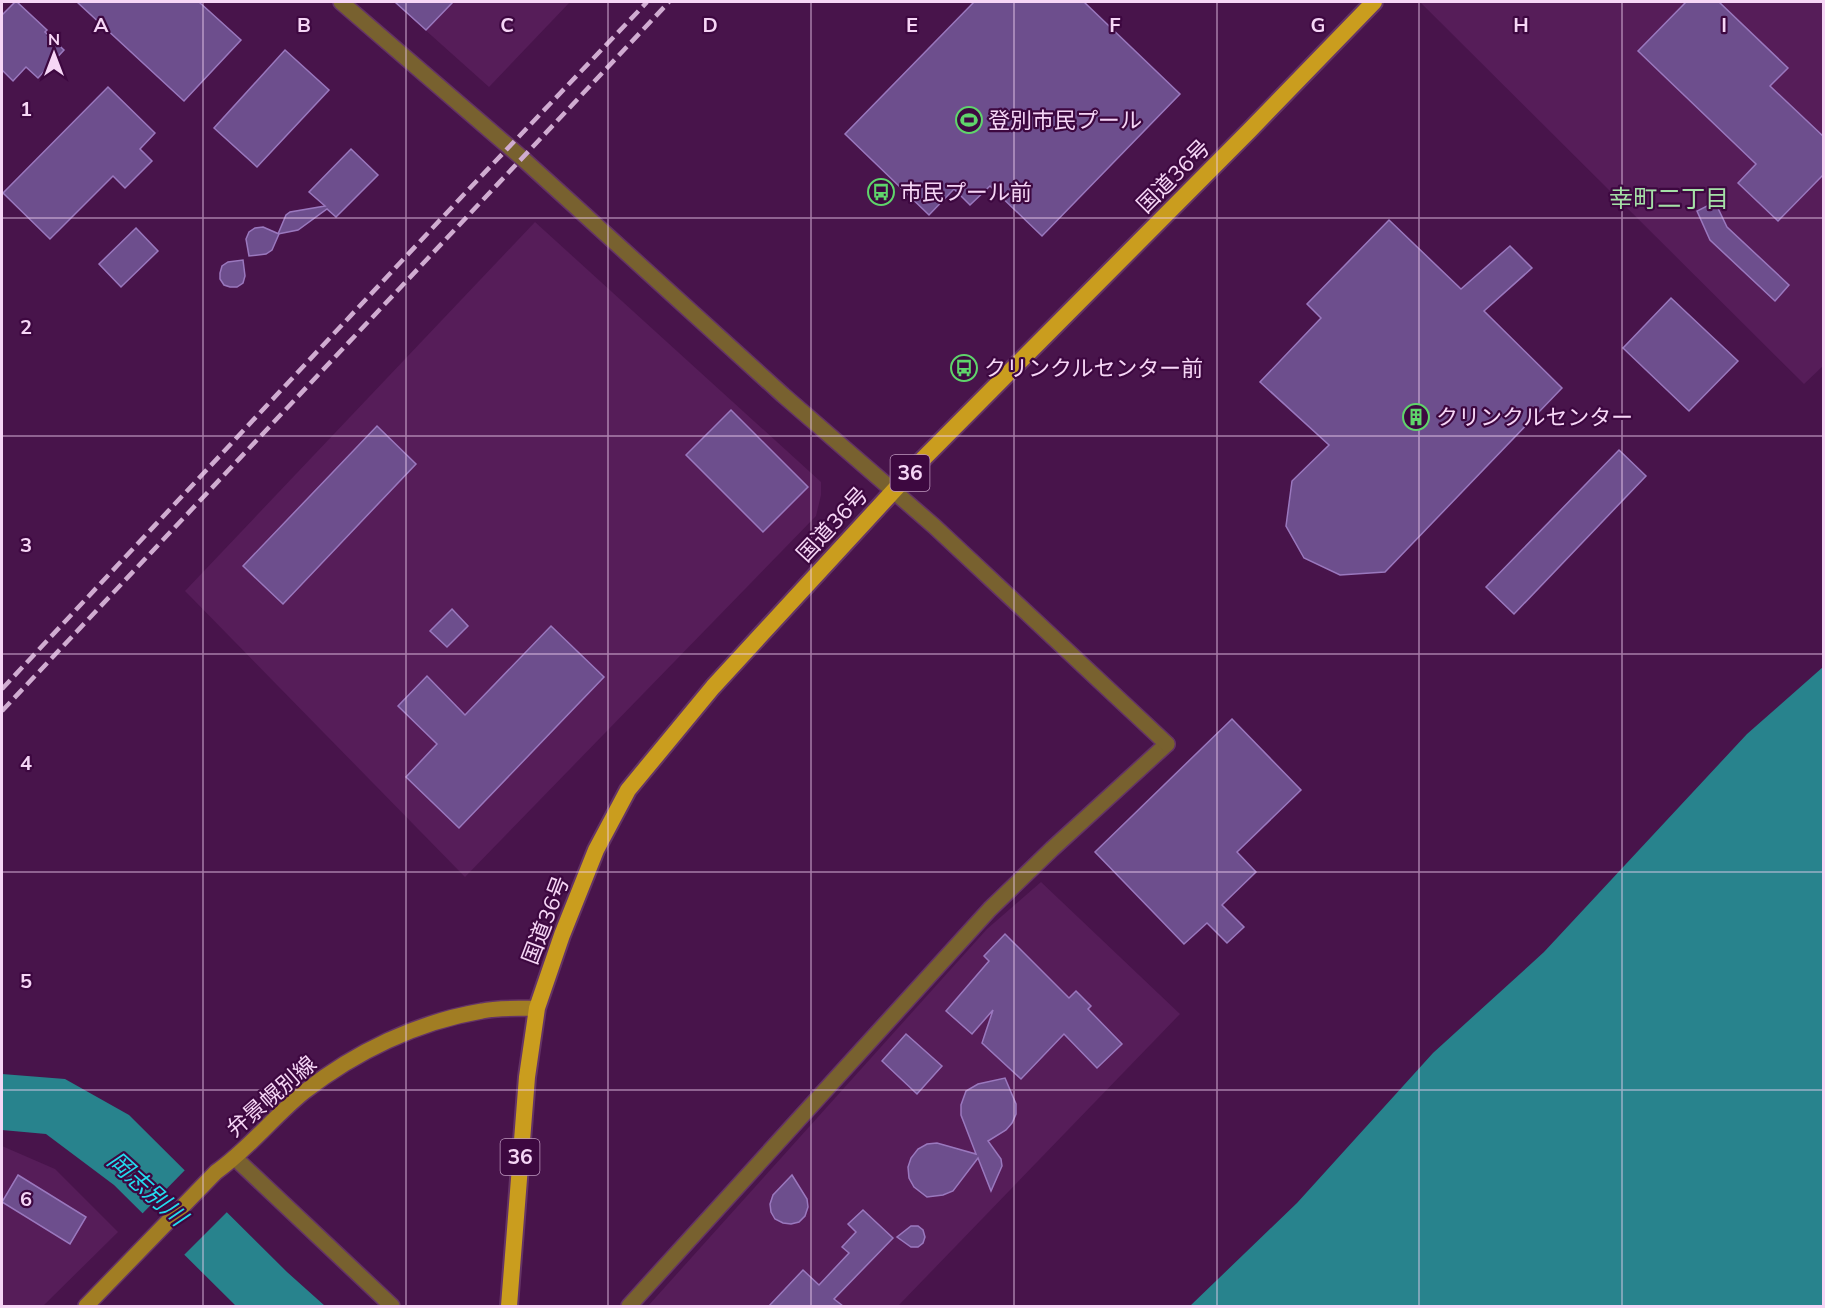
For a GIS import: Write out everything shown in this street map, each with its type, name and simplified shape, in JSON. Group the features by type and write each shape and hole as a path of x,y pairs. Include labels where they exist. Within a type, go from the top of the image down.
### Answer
{"highway":[{"name":"国道36号","path":"537,1008 562,935 596,850 628,790 713,687 893,491 1374,2"},
{"name":"36","path":"508,1306 527,1077 537,1008"}],"main road":[{"name":"弁景幌別線","path":"86,1306 216,1172 235,1158 303,1093 338,1067 378,1044 444,1019 484,1010 537,1008"}],"street":[{"path":"341,2 522,158 783,395 934,526 1167,744 990,909 629,1306"},
{"path":"235,1158 392,1306"}],"shaded area":[{"path":"394,2 570,2 489,87"},
{"path":"1420,2 1823,2 1823,366 1804,384"},
{"path":"535,222 821,482 821,495 816,516 465,877 185,591"},
{"path":"1041,882 1180,1014 898,1306 648,1306 987,929"},
{"path":"2,1146 55,1169 118,1232 43,1306 2,1306"}],"water":[{"path":"1823,667 1823,1306 1190,1306 1297,1203 1433,1053 1544,952 1747,734"},
{"name":"岡志別川","path":"2,1074 65,1079 129,1115 287,1272 325,1306 236,1306 114,1185 46,1134 2,1130"}],"pier":[{"path":"187,1168 229,1210 181,1258 140,1216"}],"building":[{"path":"15,2 47,30 45,32 64,50 38,78 26,67 13,81 2,70 2,15"},
{"path":"77,2 199,2 241,40 184,101"},
{"path":"395,2 453,2 426,30"},
{"path":"974,2 1084,2 1180,94 1042,236 990,186 970,205 954,189 929,215 845,134"},
{"path":"1686,2 1719,2 1788,68 1770,86 1824,137 1824,174 1778,221 1738,183 1756,164 1638,51"},
{"path":"285,50 329,90 257,167 214,128"},
{"path":"108,87 155,133 140,149 152,161 125,188 113,176 50,239 3,193"},
{"path":"351,149 378,175 336,217 327,209 298,230 278,234 286,215 290,212 325,206 309,192"},
{"path":"1715,202 1727,227 1789,285 1775,301 1710,240 1697,211"},
{"name":"クリンクルセンター","path":"1389,220 1461,289 1510,246 1532,268 1484,311 1562,388 1385,572 1340,575 1304,558 1286,526 1292,481 1329,445 1260,382 1321,318 1307,304"},
{"path":"263,227 279,234 272,250 266,254 249,256 246,239 249,232"},
{"path":"136,228 158,251 121,287 99,264"},
{"path":"243,260 245,276 243,283 237,287 224,285 220,279 222,266 228,262"},
{"path":"1671,298 1738,361 1689,411 1623,348"},
{"path":"731,410 808,487 763,532 686,455"},
{"path":"377,426 416,464 283,604 243,566"},
{"path":"1619,450 1646,476 1514,614 1486,587"},
{"path":"452,609 468,626 447,647 430,631"},
{"path":"551,626 604,677 459,828 406,777 437,744 398,706 427,676 465,715"},
{"path":"1232,719 1301,790 1237,852 1256,872 1222,905 1244,927 1227,943 1207,923 1184,944 1095,852"},
{"path":"1005,934 1069,998 1076,991 1091,1006 1088,1009 1122,1044 1097,1068 1064,1034 1021,1079 982,1043 993,1010 972,1034 946,1011 989,961 984,956"},
{"path":"906,1034 942,1066 917,1094 882,1061"},
{"path":"1005,1078 1016,1104 1016,1114 1006,1130 988,1141 1001,1159 1002,1166 991,1191 978,1158 953,1191 927,1197 914,1187 909,1178 908,1167 911,1158 918,1149 927,1144 937,1143 976,1154 961,1115 961,1105 966,1091 978,1084"},
{"path":"18,1175 86,1217 70,1244 2,1202"},
{"path":"792,1175 807,1199 808,1207 805,1216 799,1222 791,1224 775,1219 770,1204 773,1195"},
{"path":"863,1210 893,1238 834,1299 843,1306 769,1306 803,1270 819,1285 849,1253 842,1247 856,1232 848,1224"},
{"path":"911,1226 918,1226 923,1230 925,1237 923,1243 918,1247 911,1247 897,1237"}],"railway":[{"path":"2,689 647,2"},
{"path":"2,711 669,2"}],"place":[{"name":"登別市民プール","path":"969,120"},
{"name":"市民プール前","path":"881,192"},
{"name":"クリンクルセンター前","path":"964,368"},
{"name":"クリンクルセンター","path":"1416,417"}],"district":[{"name":"幸町二丁目","path":"1669,199"}]}
